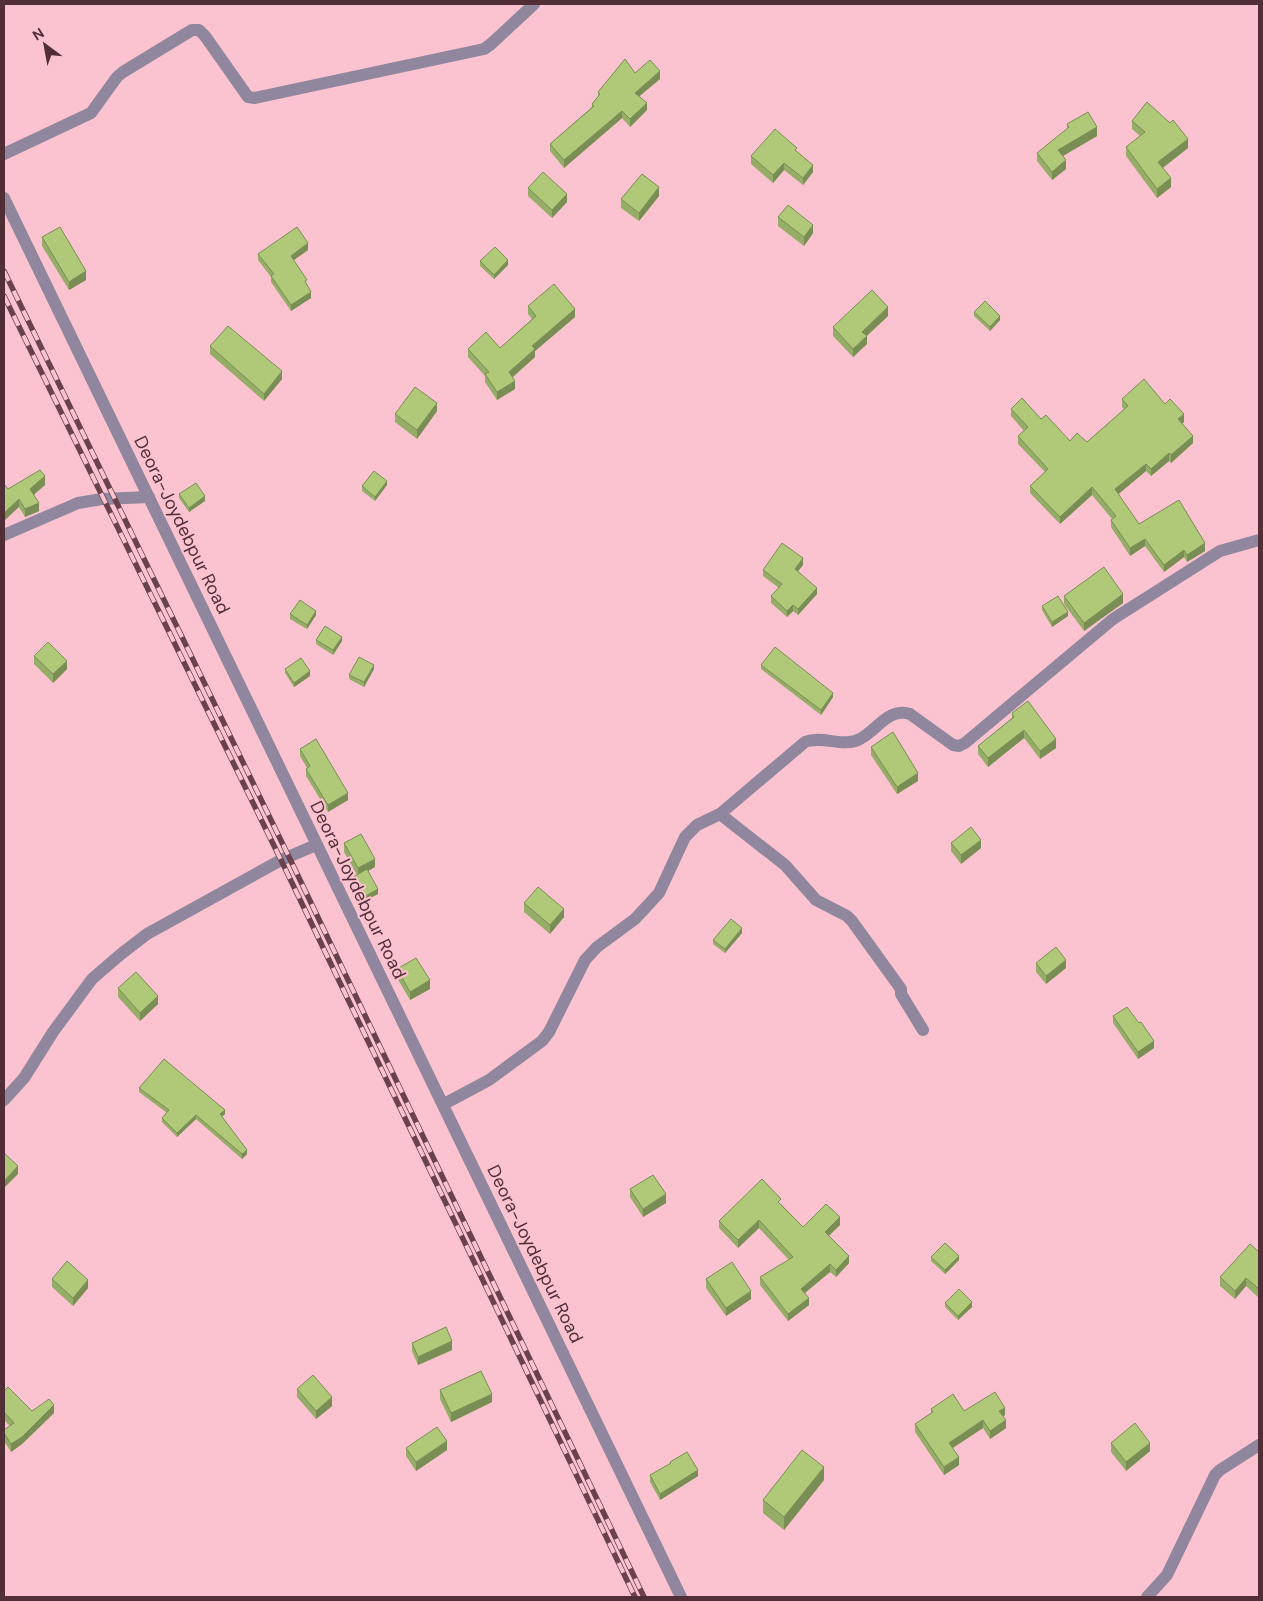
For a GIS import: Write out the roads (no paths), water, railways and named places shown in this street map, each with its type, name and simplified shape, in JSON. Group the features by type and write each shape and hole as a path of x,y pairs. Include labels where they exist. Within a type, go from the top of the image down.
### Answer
{"street":[{"path":"4,154 91,113 116,77 192,30 199,30 205,36 248,97 255,98 484,49 534,4"},
{"name":"Deora-Joydebpur Road","path":"4,198 681,1597"},
{"path":"4,536 78,503 102,498 149,497"},
{"path":"444,1104 489,1080 542,1041 549,1032 585,960 590,953 647,908 659,893 685,838 696,825 720,814 805,742 812,739 852,742 860,740 895,712 903,712 910,714 953,745 959,746 965,743 1113,619 1220,551 1259,540"},
{"path":"720,814 785,865 816,900 847,916 852,921 901,989 923,1030"},
{"path":"4,1100 24,1078 53,1032 92,979 121,954 147,934 281,860 316,845"},
{"path":"1147,1597 1167,1575 1215,1475 1259,1445"}],"railway":[{"path":"4,271 289,857 644,1597"},
{"path":"4,296 281,860 635,1597"}]}
